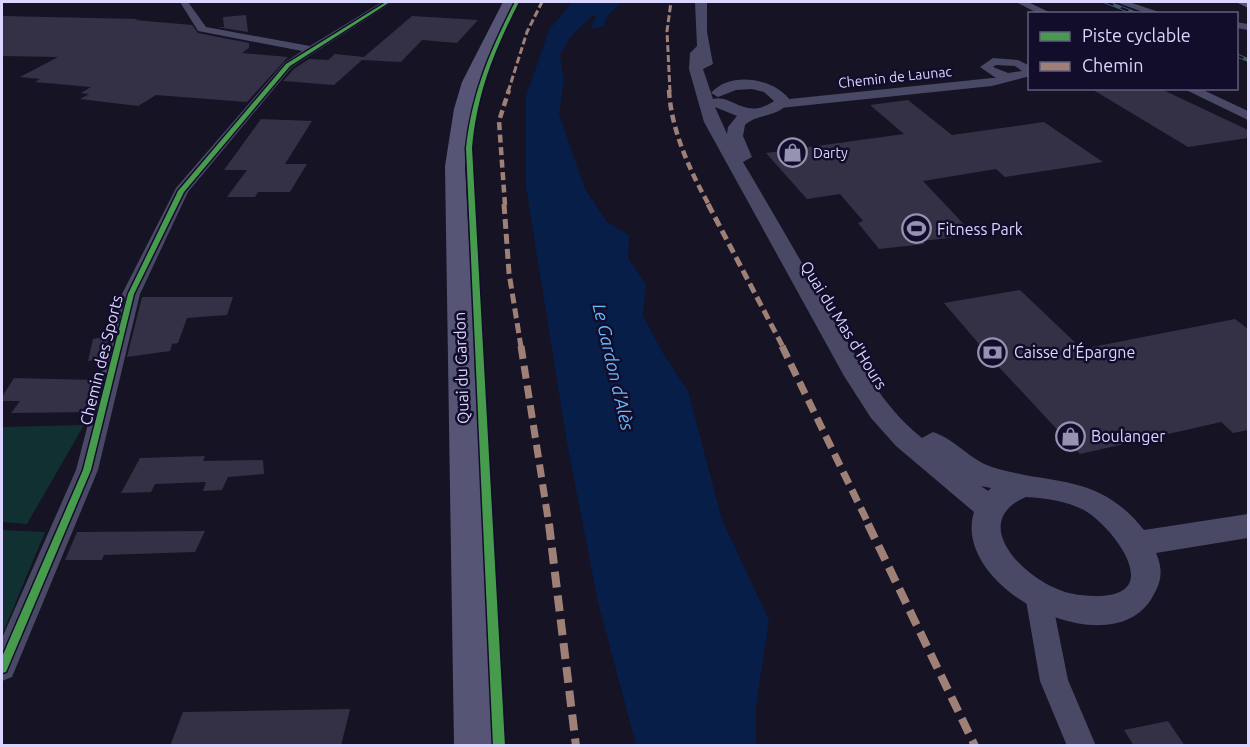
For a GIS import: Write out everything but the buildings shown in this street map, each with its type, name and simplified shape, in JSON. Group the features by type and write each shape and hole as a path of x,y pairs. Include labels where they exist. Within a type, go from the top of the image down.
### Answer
{"main road":[{"name":"Quai du Gardon","path":"475,746 455,166 463,110 471,82 510,2"},
{"path":"1243,2 1248,4"}],"street":[{"path":"184,2 201,29 312,50"},
{"name":"Chemin des Sports","path":"2,668 87,470 131,294 181,191 288,65 388,2"},
{"name":"Quai du Mas d'Hours","path":"701,2 705,61 718,97 724,143"},
{"path":"1021,2 1043,12"},
{"path":"1121,2 1154,12"},
{"path":"703,48 729,77 759,86 780,100 770,110 752,112 732,109 718,97 729,77"},
{"name":"Quai du Mas d'Hours","path":"703,48 698,53 696,69 712,122 856,376 880,412 905,439 989,508"},
{"path":"1012,77 996,74 987,69 989,63 1012,62 1028,70"},
{"name":"Chemin de Launac","path":"780,100 992,82 1025,76 1028,72"},
{"name":"Chemin de Launac","path":"780,100 981,79 996,74"},
{"path":"1192,90 1248,116"},
{"name":"Quai du Mas d'Hours","path":"752,112 736,123 734,131 752,177 884,391 908,420 941,450 981,475 1023,486"},
{"path":"1023,486 1044,486 1066,490 1089,500 1125,527 1138,543 1146,564 1145,583 1135,599 1117,609 1093,611 1065,607 1038,595 1015,579 998,561 988,542 985,524 989,508 1003,494 1023,486"},
{"path":"1138,543 1248,526"},
{"path":"1038,595 1054,681 1082,746"}],"green space":[{"path":"84,425 27,524 2,522 2,427"},
{"path":"2,530 45,532 2,635"}],"water":[{"name":"Le Gardon d'Alès","path":"572,2 622,2 607,16 604,26 590,29 596,17 593,15 571,36 560,55 564,80 559,114 585,189 607,222 629,235 628,258 646,284 643,316 664,355 688,391 722,520 769,620 756,706 756,745 636,745 598,602 567,443 526,187 526,96 549,30"}],"railway":[{"path":"1106,2 1132,12"},
{"path":"1238,56 1248,60"}],"marked path":[{"path":"542,2 527,32 499,121 509,273 551,537 576,746"},
{"path":"671,2 667,31 670,102 690,170 781,343 975,746"}],"cycle path":[{"path":"2,668 87,470 131,294 181,191 288,65 388,2"},
{"path":"499,746 469,148 479,90 517,2"}],"place":[{"name":"Darty","path":"792,153"},
{"name":"Fitness Park","path":"916,229"},
{"name":"Caisse d'Épargne","path":"993,352"},
{"name":"Boulanger","path":"1070,436"}]}
